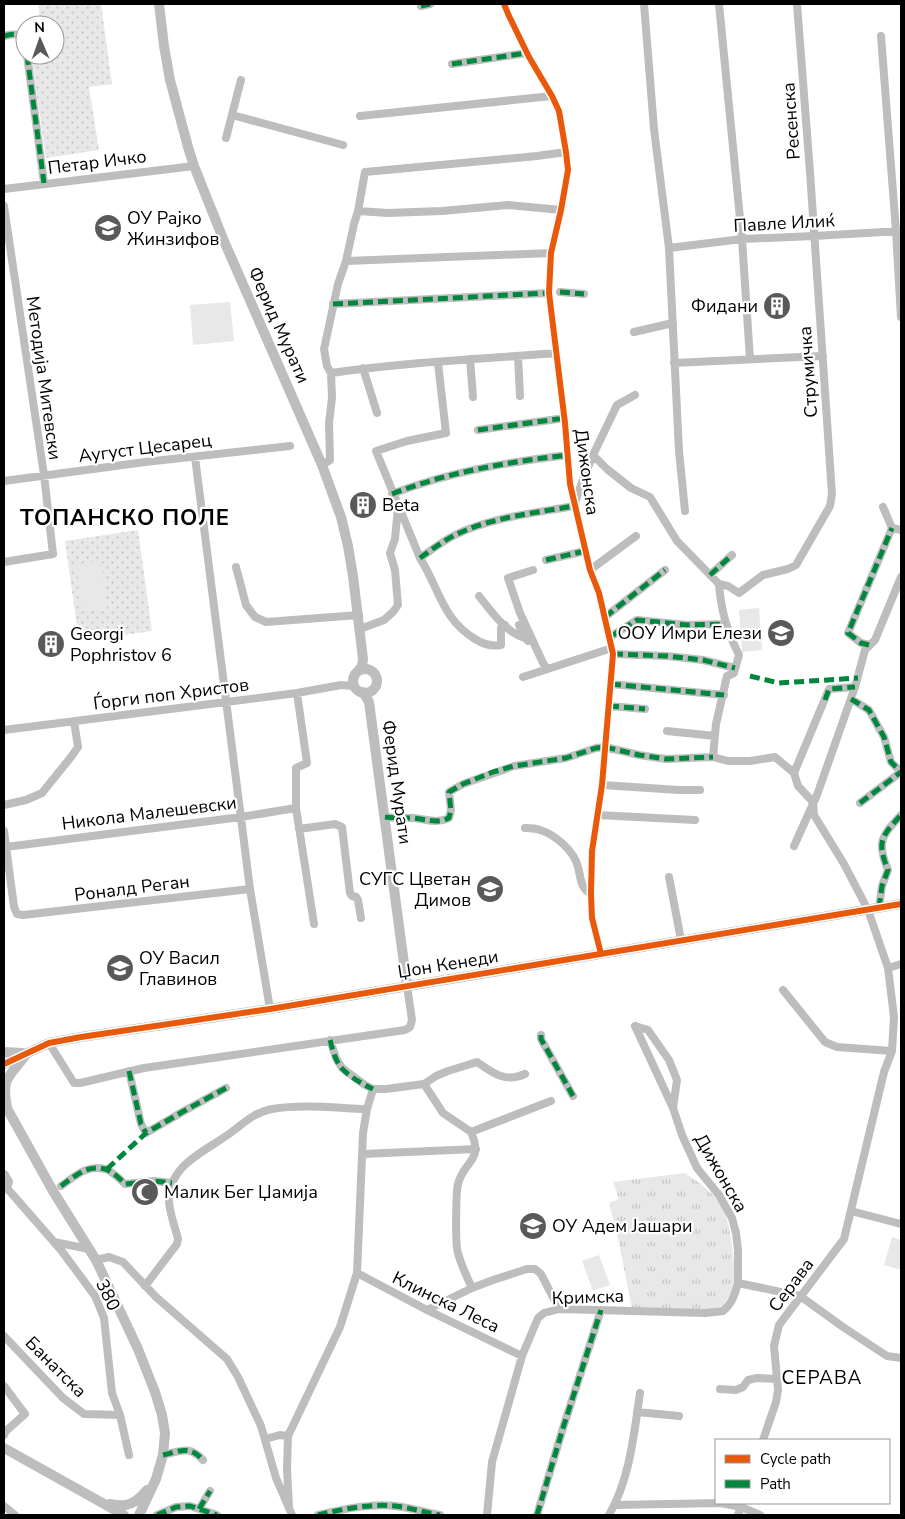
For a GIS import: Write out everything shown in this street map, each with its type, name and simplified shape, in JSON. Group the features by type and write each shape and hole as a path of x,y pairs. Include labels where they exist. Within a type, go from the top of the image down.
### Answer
{"street":[{"name":"Ферид Мурати","path":"159,4 170,80 194,166 232,260 322,465 344,526 359,615 363,659 359,676"},
{"path":"421,6 430,4"},
{"name":"Дижонска","path":"504,4 527,53 559,111 568,170 551,253 549,293 565,418 570,484 585,551 599,593 613,651 602,785 592,851 592,918 601,954"},
{"path":"644,4 654,128 669,248 679,451 685,511"},
{"path":"719,4 742,239 750,359"},
{"name":"Ресенска","path":"797,4 814,236"},
{"path":"881,36 899,231 901,317"},
{"path":"452,64 527,53"},
{"path":"28,65 44,183"},
{"path":"226,138 241,80"},
{"path":"360,116 552,96"},
{"path":"232,115 343,145"},
{"path":"322,465 330,460 329,423 332,398 332,373 327,366 324,350 338,284 346,261 358,211 365,172 566,152"},
{"name":"Петар Ичко","path":"4,189 194,166"},
{"path":"358,211 388,213 442,211 508,205 561,210"},
{"name":"Методија Митевски","path":"4,206 44,475 53,554 4,562"},
{"name":"Павле Илиќ","path":"669,248 742,239 899,231"},
{"name":"Струмичка","path":"719,584 728,586 739,593 763,575 788,569 796,565 830,506 832,494 814,236"},
{"path":"346,261 551,253"},
{"path":"560,292 584,294"},
{"path":"334,304 549,293"},
{"path":"634,332 673,323"},
{"path":"332,373 404,364 557,353"},
{"path":"518,356 520,396"},
{"path":"674,363 823,356"},
{"path":"470,359 473,397"},
{"path":"438,363 446,434 407,441 376,451 392,494 398,502 420,558 428,571 442,604 452,620 466,634 479,642 493,647 500,645 501,628 505,625"},
{"path":"364,368 377,413"},
{"path":"420,558 454,536 476,526 513,516 574,506 593,455 617,405 635,395"},
{"path":"478,430 565,418"},
{"name":"Аугуст Цесарец","path":"4,481 195,456 290,446"},
{"path":"593,455 631,488 650,497 677,540 719,584 720,605 725,624 739,655 734,673 727,676 716,724 713,757"},
{"path":"195,456 250,889 270,1009"},
{"path":"392,494 415,485 501,464 568,456"},
{"path":"360,628 384,620 394,612 398,605 395,570 390,553 395,539 398,502"},
{"path":"869,645 861,643 848,633 892,528 883,507"},
{"path":"892,528 901,530"},
{"path":"590,570 636,536"},
{"path":"546,560 585,551"},
{"path":"710,575 732,555"},
{"path":"236,567 246,605 255,617 266,622 359,615"},
{"path":"533,570 508,578 520,613 547,669"},
{"path":"605,617 665,570"},
{"path":"794,846 817,795 855,687 865,650 875,640 901,577"},
{"path":"479,596 517,636 525,638"},
{"path":"610,637 637,620 687,626 725,624"},
{"path":"519,625 525,638 535,647"},
{"path":"523,677 613,651 703,660 735,668"},
{"path":"374,672 378,678 378,683 368,692 357,689 359,676 374,672"},
{"name":"Ѓорги поп Христов","path":"4,730 341,686 359,676"},
{"path":"611,684 724,695"},
{"path":"794,773 829,689 855,687"},
{"path":"297,692 307,763 296,768 296,808 314,924"},
{"name":"Ферид Мурати","path":"368,692 407,986"},
{"path":"851,699 869,710 884,737 891,762 901,772 860,803"},
{"path":"609,706 645,710"},
{"path":"4,805 26,800 42,793 78,747 74,721"},
{"path":"668,731 715,736"},
{"path":"386,817 416,818 430,821 444,820 448,818 451,810 450,792 462,784 514,766 566,758 605,747 666,759 713,757 728,761 750,761 775,757 794,773 798,786 813,802"},
{"path":"602,785 700,790"},
{"name":"Серава","path":"763,1439 776,1402 778,1390 774,1346 779,1325 844,1239 884,1072 892,1051 894,1017 888,968 868,910 844,864 814,815 813,802"},
{"name":"Никола Малешевски","path":"6,847 241,817 296,808"},
{"path":"597,815 695,820"},
{"path":"879,908 882,886 888,870 884,862 882,841 886,832 901,815"},
{"path":"299,829 336,824 342,827 350,893 358,900 360,918"},
{"path":"525,828 539,829 551,835 573,855 578,866 581,884 585,891 591,894"},
{"path":"4,831 6,847"},
{"name":"Роналд Реган","path":"6,847 14,907 17,914 23,915 250,889"},
{"path":"669,876 681,940"},
{"name":"Џон Кенеди","path":"4,1064 49,1043 174,1022 270,1009 901,904"},
{"path":"888,968 901,964"},
{"path":"49,1043 74,1083 91,1081 129,1071 408,1029 412,1020 407,986"},
{"path":"783,990 825,1042 836,1047 892,1051"},
{"name":"Дижонска","path":"673,1108 677,1080 669,1060 648,1030 635,1026 673,1108 682,1135 697,1168 719,1195 732,1218 737,1241 738,1283"},
{"path":"541,1035 541,1039 572,1096"},
{"path":"330,1040 336,1058 342,1068 365,1085 374,1089 424,1084 436,1076 477,1062 500,1077 517,1078 525,1074"},
{"path":"4,1052 15,1054 27,1053"},
{"path":"27,1053 6,1080 6,1107 53,1191 96,1260 138,1349 162,1415 165,1433 163,1455 156,1479 139,1515"},
{"path":"129,1071 137,1110 146,1133 226,1088"},
{"path":"424,1084 443,1113 471,1132 474,1140 476,1149 474,1157 459,1180 457,1193 457,1252 472,1288"},
{"path":"290,1512 287,1469 288,1436 340,1327 357,1273 363,1134 367,1109 374,1089"},
{"path":"471,1132 551,1101"},
{"path":"145,1286 177,1244 178,1239 169,1201 172,1183 188,1160 226,1137 258,1113 270,1109 301,1107 367,1109"},
{"path":"362,1154 476,1149"},
{"path":"61,1186 85,1170 97,1169 107,1169 125,1184 154,1181 172,1183"},
{"name":"380","path":"4,1175 8,1182 5,1188 54,1242 95,1296 104,1318 112,1393 120,1415 129,1455"},
{"path":"851,1210 901,1224"},
{"path":"54,1242 89,1249"},
{"path":"96,1260 109,1257 123,1262 145,1286 227,1359 238,1377 261,1426 276,1478 290,1512"},
{"path":"428,1310 472,1288 527,1269 535,1269 541,1274 559,1309"},
{"name":"Клинска Леса","path":"357,1273 522,1356"},
{"path":"738,1283 800,1296 887,1356 901,1358"},
{"name":"Кримска","path":"488,1515 492,1462 522,1356 538,1318 544,1313 559,1309 706,1313 722,1311 732,1302 738,1283"},
{"path":"537,1515 601,1310"},
{"name":"Банатска","path":"4,1336 63,1398 84,1414 120,1415"},
{"path":"720,1389 736,1390 743,1387 748,1380 757,1378 777,1379"},
{"path":"4,1386 25,1414 4,1435"},
{"path":"609,1515 615,1505 628,1464 640,1393"},
{"path":"637,1412 679,1416"},
{"path":"265,1439 280,1435 288,1436"},
{"path":"4,1448 118,1514"},
{"path":"163,1455 192,1450 203,1460"},
{"path":"100,1502 121,1506 138,1501 156,1479"},
{"path":"199,1509 210,1491"},
{"path":"147,1499 149,1515"},
{"path":"615,1505 715,1503"},
{"path":"318,1515 338,1510 383,1505 440,1515"},
{"path":"738,1515 741,1505 760,1515"},
{"path":"4,1506 15,1515"},
{"path":"157,1515 176,1507 190,1506 217,1515"}],"green space":[{"path":"38,4 101,4 112,84 89,87 99,150 46,158 32,65 65,65 65,15 40,15"},
{"path":"230,302 234,341 193,345 190,305"},
{"path":"138,530 152,631 79,641 65,541"},
{"path":"101,561 107,609 83,612 76,565"},
{"path":"759,608 762,650 742,652 739,610"},
{"path":"685,1173 712,1194 724,1210 729,1226 734,1259 735,1279 733,1288 723,1306 706,1310 632,1309 609,1203 619,1199 613,1182"},
{"path":"892,1237 901,1240 901,1270 884,1265"},
{"path":"599,1255 610,1285 593,1291 582,1261"}],"marked path":[{"path":"421,6 430,4"},
{"path":"4,36 15,35"},
{"path":"452,64 527,53"},
{"path":"28,65 44,183"},
{"path":"560,292 584,294"},
{"path":"333,304 549,293"},
{"path":"478,430 565,418"},
{"path":"392,494 413,486 478,469 568,455"},
{"path":"420,558 451,537 469,529 514,516 574,506"},
{"path":"869,645 861,643 848,633 892,528"},
{"path":"546,560 585,551"},
{"path":"710,575 732,555"},
{"path":"605,617 665,570"},
{"path":"610,637 637,620 687,625 725,624"},
{"path":"613,654 667,656 703,660 735,668"},
{"path":"750,676 779,683 858,678"},
{"path":"611,684 724,695"},
{"path":"825,700 829,689 855,687"},
{"path":"851,699 869,710 884,737 891,762 901,772"},
{"path":"609,706 645,709"},
{"path":"385,817 445,820 449,818 451,810 449,792 463,784 514,766 566,758 596,748 605,747 666,759 713,757"},
{"path":"860,803 901,772"},
{"path":"879,908 882,886 888,870 882,852 883,839 889,828 901,815"},
{"path":"541,1035 541,1039 573,1096"},
{"path":"330,1040 335,1057 341,1067 354,1078 373,1089"},
{"path":"129,1071 141,1124 146,1133"},
{"path":"107,1169 146,1133 226,1088"},
{"path":"61,1186 81,1172 92,1168 110,1171 125,1184 154,1181 172,1183"},
{"path":"537,1515 601,1310"},
{"path":"163,1455 185,1450 193,1452 203,1460"},
{"path":"199,1509 210,1491"},
{"path":"318,1515 381,1505 402,1507 440,1515"},
{"path":"157,1515 176,1507 190,1506 217,1515"}],"cycle path":[{"path":"504,4 529,57 559,111 568,170 551,253 549,293 565,423 570,484 590,570 599,593 613,654 602,785 592,851 592,918 601,954"},
{"path":"4,1064 49,1043 81,1037 270,1009 901,904"}],"place":[{"name":"ОУ Рајко Жинзифов","path":"108,228"},
{"name":"Фидани","path":"777,306"},
{"name":"Beta","path":"363,505"},
{"name":"ООУ Имри Елези","path":"781,633"},
{"name":"Georgi Pophristov 6","path":"51,644"},
{"name":"СУГС Цветан Димов","path":"490,889"},
{"name":"ОУ Васил Главинов","path":"120,968"},
{"name":"Малик Бег Џамија","path":"145,1192"},
{"name":"ОУ Адем Јашари","path":"533,1226"}],"district":[{"name":"ТОПАНСКО ПОЛЕ","path":"125,517"},
{"name":"СЕРАВА","path":"822,1377"}]}
